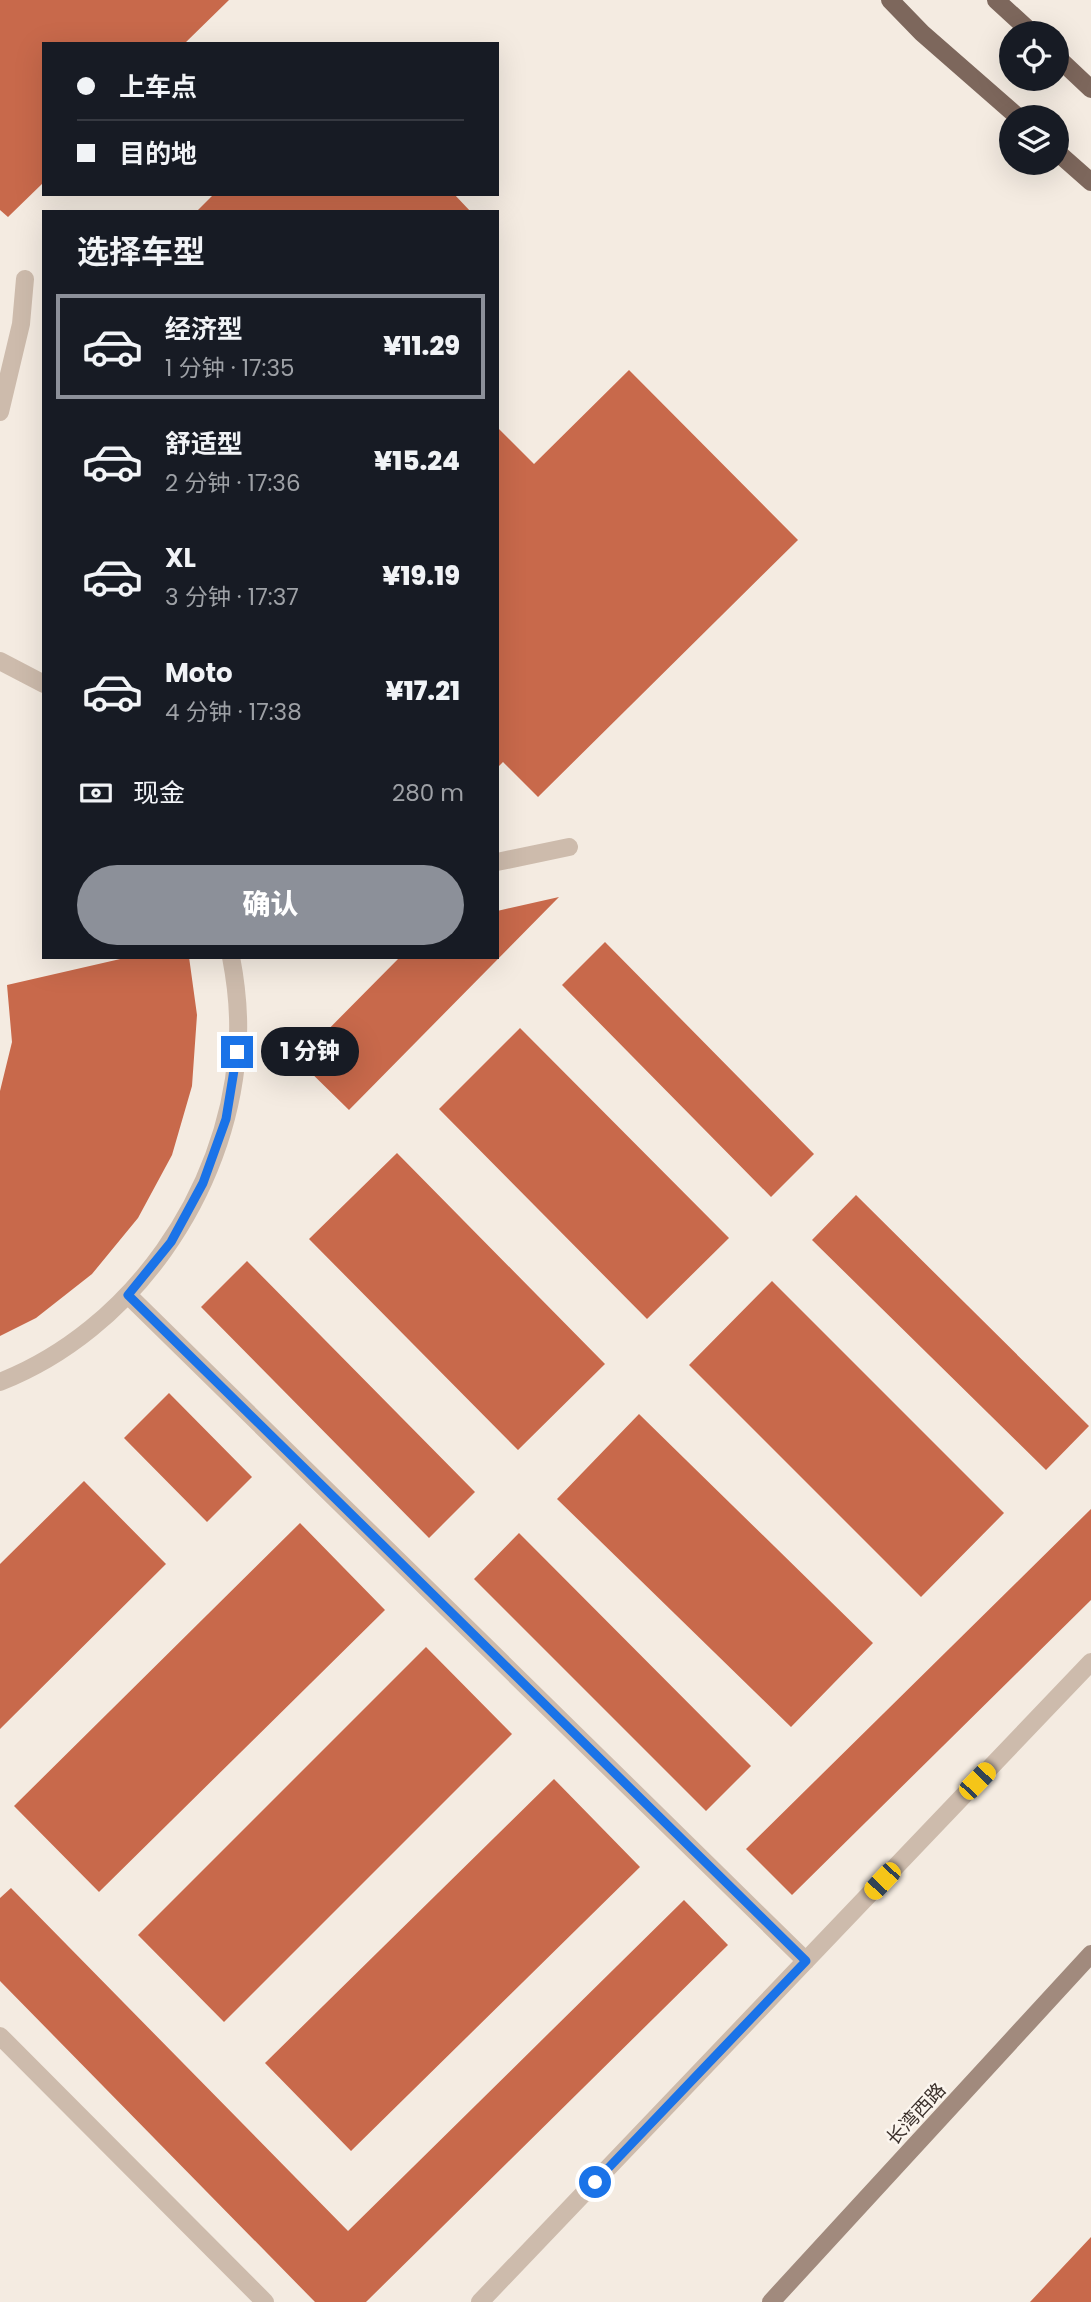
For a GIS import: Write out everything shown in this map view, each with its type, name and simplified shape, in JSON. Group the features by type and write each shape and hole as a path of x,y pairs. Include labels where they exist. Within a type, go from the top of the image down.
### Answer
{"main road":[{"path":"890,0 922,33 1004,105"},
{"path":"996,0 1019,21"},
{"path":"1069,68 1091,89"},
{"path":"1069,163 1091,182"}],"street":[{"name":"长湾西路","path":"771,2302 1091,1954"}],"lane":[{"path":"0,412 21,324 25,279"},
{"path":"0,661 42,683"},
{"path":"499,862 569,847"},
{"path":"0,1382 19,1375 77,1339 128,1295 171,1242 203,1183 226,1119 237,1052 236,985 231,959"},
{"path":"128,1295 806,1961"},
{"path":"480,2302 1091,1662"},
{"path":"0,2036 265,2302"}],"building":[{"path":"0,0 229,0 186,42 42,42 42,184 8,217 0,210"},
{"path":"212,196 456,196 469,210 198,210"},
{"path":"629,370 798,540 538,797 503,762 499,766 499,429 534,464"},
{"path":"559,897 499,958 499,911"},
{"path":"605,942 814,1154 771,1197 562,985"},
{"path":"120,959 189,959 197,1015 192,1086 172,1155 138,1218 92,1274 36,1318 0,1336 0,1091 12,1042 7,985"},
{"path":"398,959 498,959 349,1110 298,1060"},
{"path":"520,1028 729,1238 647,1319 439,1109"},
{"path":"397,1153 605,1364 518,1450 309,1239"},
{"path":"856,1195 1089,1426 1046,1470 812,1240"},
{"path":"247,1261 475,1492 429,1538 201,1307"},
{"path":"772,1281 1004,1513 921,1597 689,1365"},
{"path":"169,1393 252,1477 207,1522 124,1438"},
{"path":"639,1414 873,1643 791,1727 557,1499"},
{"path":"84,1481 166,1564 0,1729 0,1564"},
{"path":"1091,1509 1091,1600 792,1895 746,1849"},
{"path":"300,1523 385,1610 99,1892 14,1806"},
{"path":"519,1533 751,1766 706,1811 474,1579"},
{"path":"426,1647 512,1734 224,2022 138,1935"},
{"path":"554,1779 640,1867 351,2151 265,2063"},
{"path":"11,1888 348,2231 684,1900 728,1945 366,2302 315,2302 0,1981 0,1898"},
{"path":"1091,2237 1091,2302 1030,2302"}],"route":[{"path":"237,1052 226,1119 203,1183 171,1242 128,1295 806,1961 595,2182"}]}
